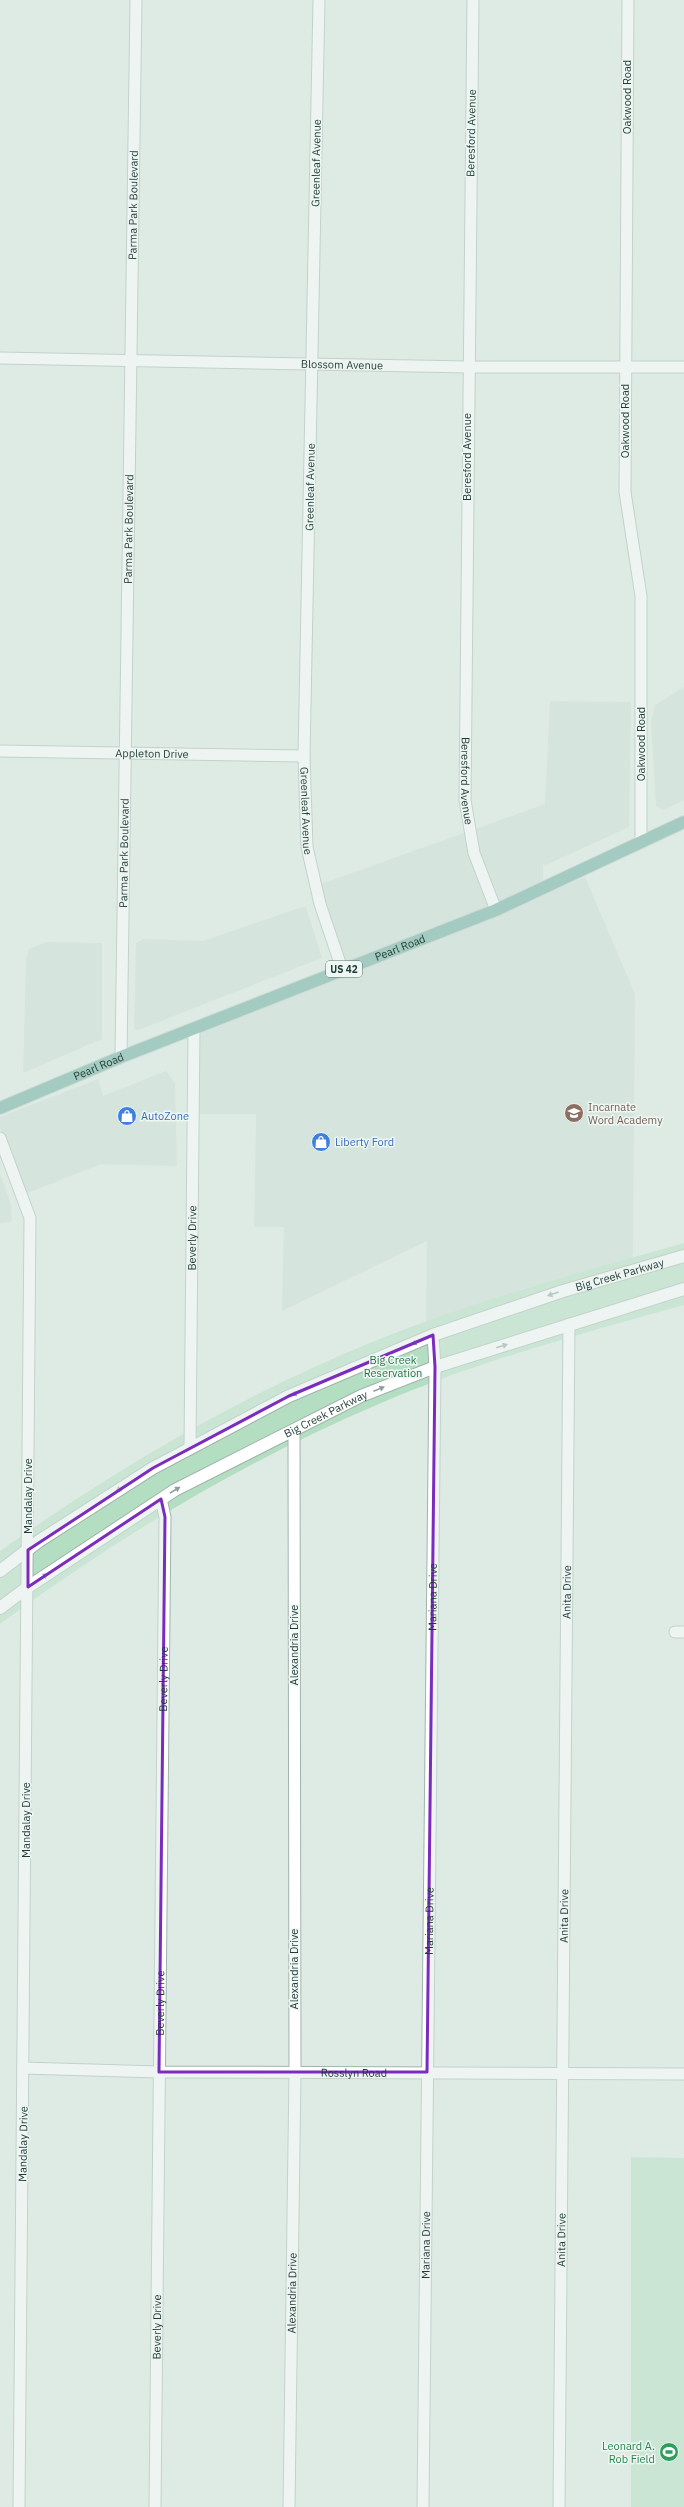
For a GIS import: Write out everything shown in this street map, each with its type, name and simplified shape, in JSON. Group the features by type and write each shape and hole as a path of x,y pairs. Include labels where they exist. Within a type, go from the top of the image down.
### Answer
{"main road":[{"name":"Pearl Road","path":"0,1108 121,1057 342,969 496,910 684,822"}],"street":[{"name":"Parma Park Boulevard","path":"121,1057 124,753 136,0"},
{"name":"Greenleaf Avenue","path":"319,0 313,364 304,756 307,847 320,904 342,969"},
{"name":"Beresford Avenue","path":"473,0 468,367 465,800 474,853 496,910"},
{"name":"Oakwood Road","path":"628,0 625,492 641,596 641,841"},
{"name":"Blossom Avenue","path":"0,358 468,367 684,367"},
{"name":"Appleton Drive","path":"0,751 304,756"},
{"name":"Beverly Drive","path":"190,1448 194,1029"},
{"name":"Mandalay Drive","path":"0,1138 30,1218 19,2507"},
{"name":"Big Creek Parkway","path":"0,1571 28,1550 153,1468 289,1396 433,1335 564,1291 684,1256"},
{"name":"Big Creek Parkway","path":"0,1608 28,1587 203,1474 361,1396 435,1367 684,1289"},
{"name":"Anita Drive","path":"559,2507 569,1324"},
{"name":"Mariana Drive","path":"424,2507 435,1367 433,1335"},
{"name":"Alexandria Drive","path":"289,2507 294,2072 294,1430"},
{"name":"Beverly Drive","path":"155,2507 165,1517 161,1500"},
{"name":"Rosslyn Road","path":"23,2068 159,2072 562,2072 684,2074"}],"highlighted area":[{"path":"433,1335 435,1367 427,2072 159,2072 165,1517 161,1499 28,1587 28,1550 39,1541 153,1468 289,1396"}],"shaded area":[{"path":"684,687 684,800 663,810 656,806 651,722 655,705"},
{"path":"550,701 631,702 629,827 546,865 543,863 543,882 485,909 346,963 328,914 321,884 545,804"},
{"path":"585,877 635,994 633,1258 522,1289 426,1323 427,1241 282,1311 284,1227 254,1227 256,1114 198,1114 200,1033 351,971 497,915"},
{"path":"306,907 322,958 138,1030 134,1029 136,943 143,939 203,941 299,908"},
{"path":"46,942 102,943 102,1039 23,1073 26,960 29,949"},
{"path":"166,1071 175,1083 177,1166 101,1164 25,1194 0,1127 0,1117 98,1079 103,1096"},
{"path":"0,1174 11,1204 12,1222 0,1223"}],"green space":[{"name":"Big Creek Reservation","path":"684,1243 684,1305 492,1361 416,1389 329,1426 231,1476 137,1531 90,1561 0,1624 0,1551 89,1491 182,1435 278,1384 377,1340 491,1299"},
{"path":"631,2157 684,2158 684,2507 631,2507"}],"place":[{"name":"Incarnate Word Academy","path":"574,1113"},
{"name":"AutoZone","path":"127,1116"},
{"name":"Liberty Ford","path":"321,1142"},
{"name":"Leonard A. Rob Field","path":"669,2452"}]}
